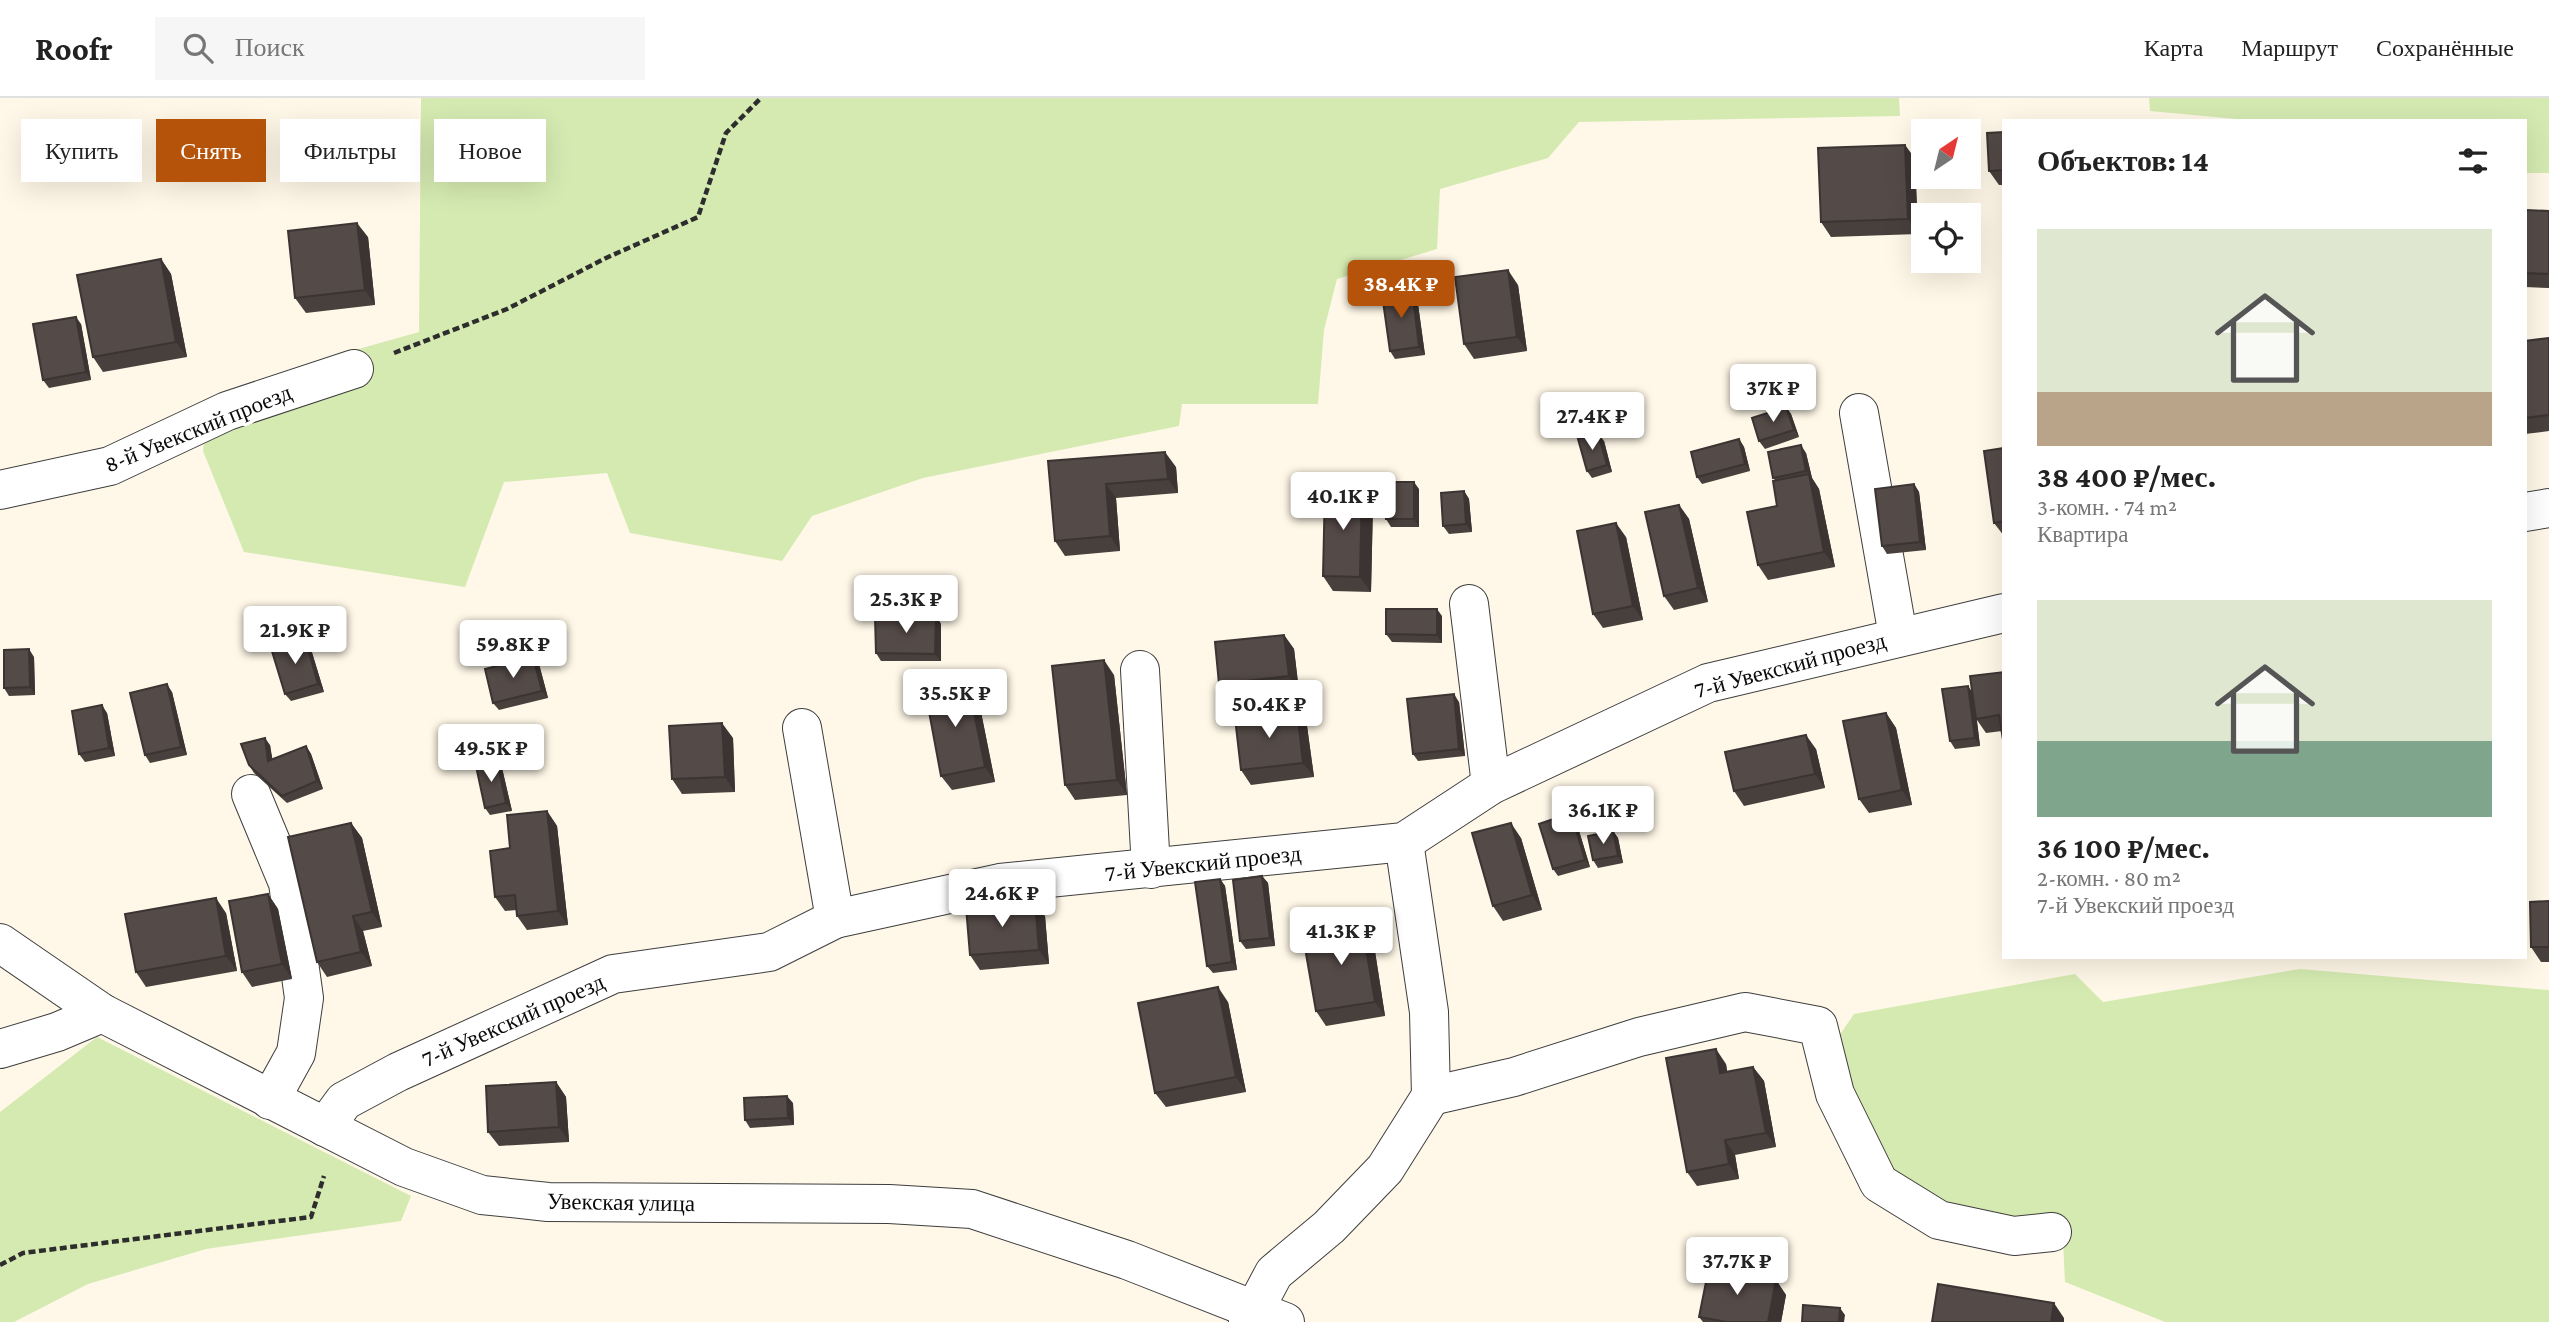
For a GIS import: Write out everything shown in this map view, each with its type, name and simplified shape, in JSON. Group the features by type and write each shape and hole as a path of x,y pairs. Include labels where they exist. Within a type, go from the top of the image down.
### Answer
{"street":[{"name":"8-й Увекский проезд","path":"0,490 110,466 227,411 354,369"},
{"path":"1858,413 1898,636"},
{"path":"2527,512 2549,508"},
{"path":"1469,604 1491,785"},
{"name":"7-й Увекский проезд","path":"325,1127 344,1101 398,1072 613,974 769,953 835,919 1000,883 1404,842 1491,785 1708,683 2002,613"},
{"path":"1140,670 1151,869"},
{"path":"802,728 835,919"},
{"path":"251,794 288,883 304,998 296,1053 270,1100"},
{"path":"1262,1317 1273,1273 1329,1227 1385,1169 1431,1096 1429,1012 1404,842"},
{"name":"Увекская улица","path":"0,943 102,1013 404,1167 482,1195 548,1202 889,1204 972,1209 1127,1260 1262,1317"},
{"path":"1431,1096 1514,1077 1639,1037 1745,1012 1818,1026 1835,1094 1879,1183 1939,1220 2014,1236 2052,1232"},
{"path":"0,1049 57,1032 102,1013"}],"path":[{"path":"354,369 507,309 606,258 698,216 726,133 761,98"},
{"path":"0,1265 23,1253 311,1217 327,1163 325,1127"}],"green space":[{"path":"421,98 1899,98 1900,116 1579,122 1548,158 1440,189 1437,249 1337,279 1324,330 1318,404 1182,404 1179,426 923,478 812,516 782,561 630,533 607,473 504,482 465,587 244,552 203,451 208,401 337,355 419,332"},
{"path":"2149,98 2549,98 2549,173 2527,173 2527,119 2236,119 2150,111"},
{"path":"2300,969 2549,990 2549,1322 2165,1322 2065,1282 2062,1221 2004,1217 1939,1199 1889,1167 1847,1090 1839,1036 1854,1014 2075,974 2103,1002"},
{"path":"97,1037 411,1196 401,1221 206,1249 88,1284 14,1322 0,1322 0,1112"}],"building":[{"path":"2002,132 2002,170 1989,171 1987,133"},
{"path":"1905,145 1908,219 1821,222 1818,148"},
{"path":"2527,210 2549,211 2549,274 2527,273"},
{"path":"357,223 365,290 295,298 288,231"},
{"path":"161,259 176,342 93,357 77,275"},
{"path":"1508,270 1517,337 1464,344 1455,277"},
{"path":"1412,289 1419,347 1390,351 1382,294"},
{"path":"76,317 86,372 43,380 33,324"},
{"path":"2549,338 2549,415 2527,418 2527,341"},
{"path":"1786,407 1794,430 1759,441 1752,418"},
{"path":"1598,433 1607,465 1587,471 1578,439"},
{"path":"1739,439 1745,464 1697,477 1691,452"},
{"path":"1801,445 1806,471 1773,478 1768,452"},
{"path":"2002,448 2002,521 1994,523 1984,451"},
{"path":"1165,452 1168,479 1106,484 1110,536 1055,541 1048,461"},
{"path":"1809,474 1824,552 1758,565 1747,512 1777,506 1773,481"},
{"path":"1385,482 1414,482 1414,519 1386,519"},
{"path":"1914,484 1920,542 1882,546 1875,489"},
{"path":"1325,488 1362,489 1360,577 1323,576"},
{"path":"1464,491 1466,524 1443,526 1441,493"},
{"path":"1679,505 1698,588 1664,596 1645,512"},
{"path":"1616,523 1633,606 1593,614 1577,531"},
{"path":"1386,609 1437,609 1437,635 1386,634"},
{"path":"936,616 935,654 876,653 875,617"},
{"path":"1284,635 1289,676 1219,684 1215,642"},
{"path":"305,638 318,684 285,694 271,648"},
{"path":"29,649 30,687 4,688 4,650"},
{"path":"533,657 542,691 493,703 485,669"},
{"path":"1104,660 1117,780 1065,785 1052,666"},
{"path":"2002,672 2002,734 1999,715 1976,719 1970,676"},
{"path":"968,682 985,767 941,776 925,690"},
{"path":"167,684 181,747 145,755 130,693"},
{"path":"1968,686 1975,738 1950,741 1942,689"},
{"path":"1454,694 1459,749 1413,754 1407,699"},
{"path":"102,705 109,748 79,754 72,711"},
{"path":"1297,711 1303,763 1241,770 1235,718"},
{"path":"1886,713 1902,790 1859,799 1843,721"},
{"path":"722,723 725,777 672,779 669,726"},
{"path":"1806,735 1815,774 1734,791 1725,752"},
{"path":"265,738 268,761 306,746 317,781 282,796 249,765 241,744"},
{"path":"497,761 506,803 485,808 476,766"},
{"path":"547,811 558,911 517,916 515,895 495,897 490,851 510,848 507,815"},
{"path":"1571,813 1585,860 1553,869 1539,824"},
{"path":"351,823 372,912 353,916 361,952 317,962 288,837"},
{"path":"1511,823 1532,895 1493,906 1472,833"},
{"path":"1613,831 1618,856 1593,860 1588,836"},
{"path":"1262,876 1270,938 1240,941 1233,880"},
{"path":"1220,879 1232,962 1207,966 1195,882"},
{"path":"268,894 282,964 242,972 229,901"},
{"path":"216,898 226,956 136,972 125,914"},
{"path":"2549,901 2549,947 2531,947 2530,902"},
{"path":"1035,902 1039,950 970,955 966,907"},
{"path":"1361,918 1375,1002 1316,1011 1305,948 1326,944 1323,924"},
{"path":"1218,987 1236,1077 1155,1093 1138,1003"},
{"path":"1716,1049 1720,1073 1753,1067 1766,1133 1725,1140 1729,1164 1687,1172 1666,1058"},
{"path":"556,1082 559,1127 488,1132 486,1086"},
{"path":"787,1096 788,1118 745,1120 744,1098"},
{"path":"1709,1267 1776,1280 1768,1322 1727,1322 1699,1317"},
{"path":"1938,1284 2054,1303 2051,1322 1932,1322"},
{"path":"1803,1305 1840,1308 1839,1322 1802,1322"}]}
